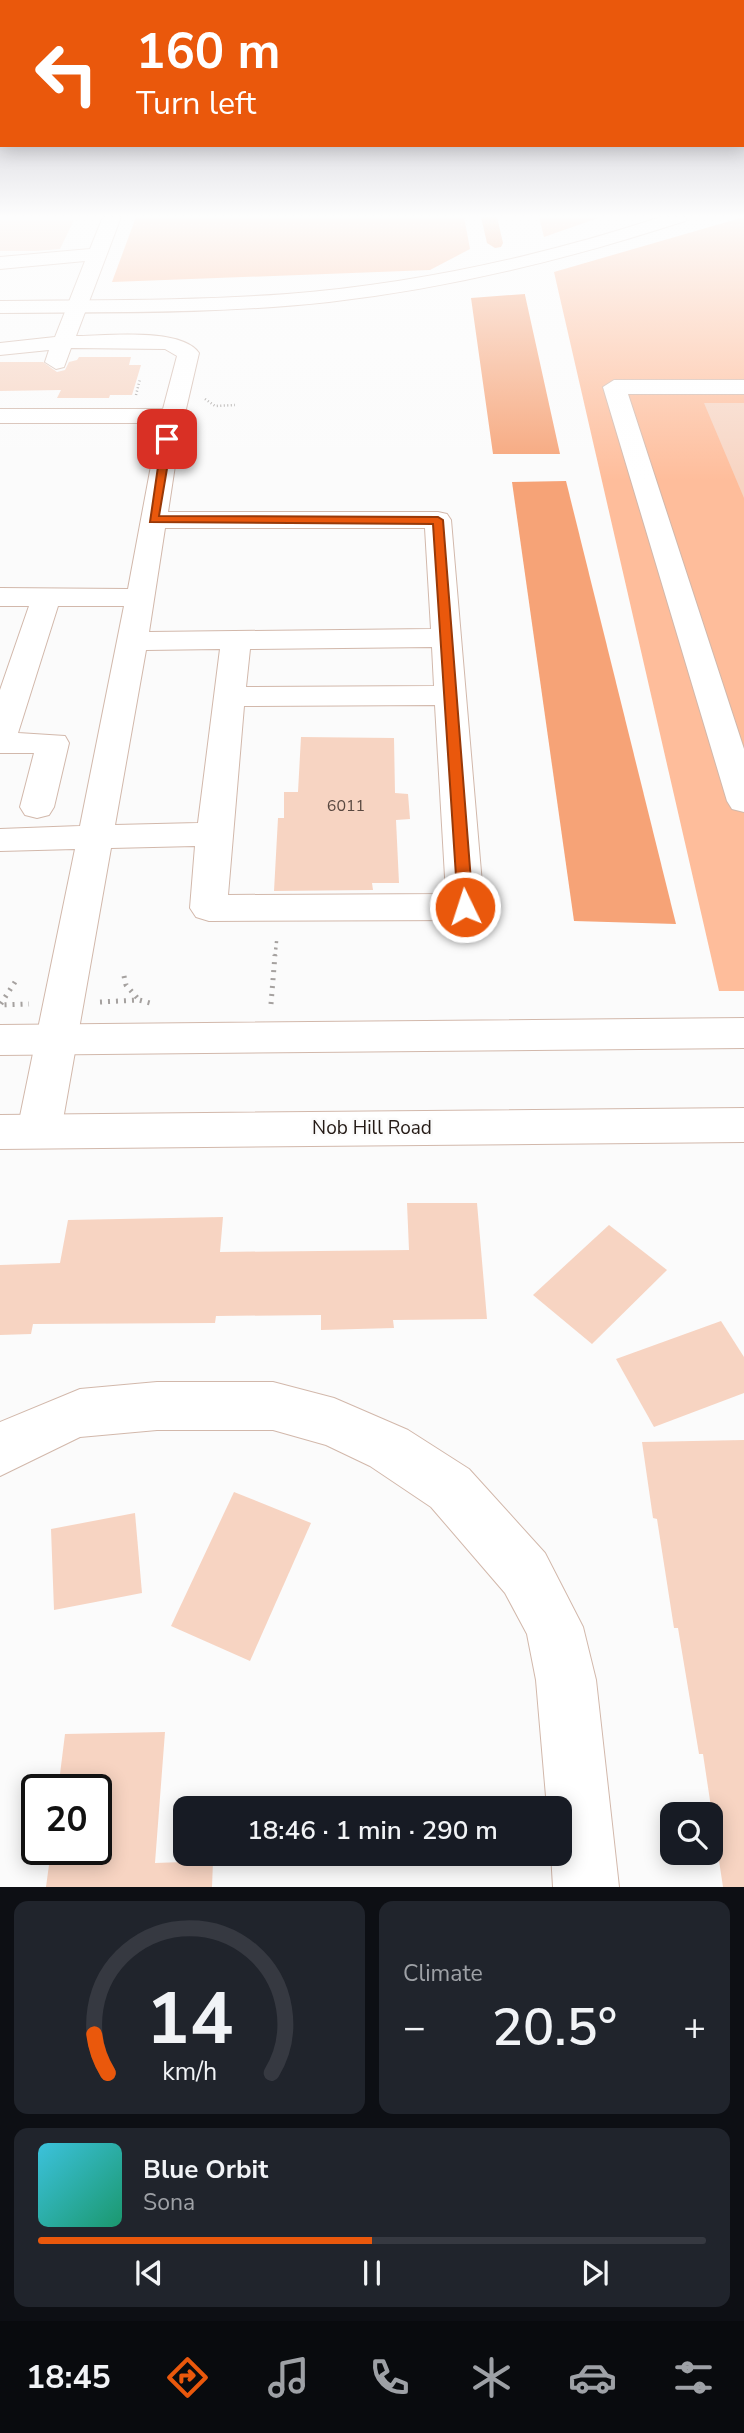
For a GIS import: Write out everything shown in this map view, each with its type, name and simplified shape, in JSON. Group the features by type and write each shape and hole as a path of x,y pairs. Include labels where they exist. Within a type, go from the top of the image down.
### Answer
{"main road":[{"path":"0,307 25,305"},
{"path":"60,352 77,305"},
{"path":"0,349 60,352 169,343 188,352 169,428 141,598 60,1021 20,1132"},
{"path":"744,387 614,387 744,801"},
{"path":"32,416 43,391"},
{"path":"0,416 32,416 169,428"},
{"path":"139,440 169,428"},
{"path":"153,520 438,520 465,907 209,908 214,834 236,640"},
{"path":"0,597 141,598"},
{"path":"37,807 53,743 0,740 12,664 46,597"},
{"path":"133,640 446,638"},
{"path":"230,696 450,695"},
{"path":"0,840 214,834"},
{"path":"0,1040 60,1021 744,1033"},
{"name":"Nob Hill Road","path":"20,1132 744,1125"},
{"path":"0,1451 33,1431 80,1413 157,1406 273,1406 334,1423 389,1448 450,1488 525,1573 554,1627 566,1680 586,1887"}],"path":[{"path":"258,1004 272,1004 279,908"},
{"path":"124,976 126,985 139,1000"},
{"path":"15,982 0,1005 60,1021 139,1000 161,1005"}],"shaded area":[{"path":"472,305 527,305 560,454 493,454"},
{"path":"562,305 744,305 744,991 719,991"},
{"path":"566,481 676,924 574,921 512,482"}],"building":[{"path":"79,357 131,357 129,365 141,365 132,395 57,398 61,390 0,391 0,362 43,362 57,372 65,370 69,362"},
{"path":"704,403 744,403 744,498"},
{"path":"301,737 394,738 395,793 408,794 410,819 396,820 399,883 372,883 373,890 274,891 278,818 284,818 284,792 298,792"},
{"path":"407,1203 477,1203 487,1319 393,1320 394,1328 321,1330 321,1315 216,1316 215,1323 33,1324 31,1334 0,1335 0,1265 60,1263 68,1220 223,1217 220,1252 409,1250"},
{"path":"609,1225 667,1270 592,1344 533,1295"},
{"path":"721,1321 744,1357 744,1393 654,1427 616,1359"},
{"path":"744,1440 744,1887 723,1887 720,1865 723,1865 723,1802 710,1802 703,1754 699,1754 678,1628 674,1628 657,1519 653,1518 642,1442"},
{"path":"234,1492 311,1523 250,1661 171,1626"},
{"path":"135,1513 142,1593 54,1610 51,1529"},
{"path":"165,1732 155,1863 213,1866 212,1887 46,1887 49,1865 112,1865 112,1774 60,1774 65,1734"}],"route":[{"path":"167,439 153,520 438,520 465,907"}]}
